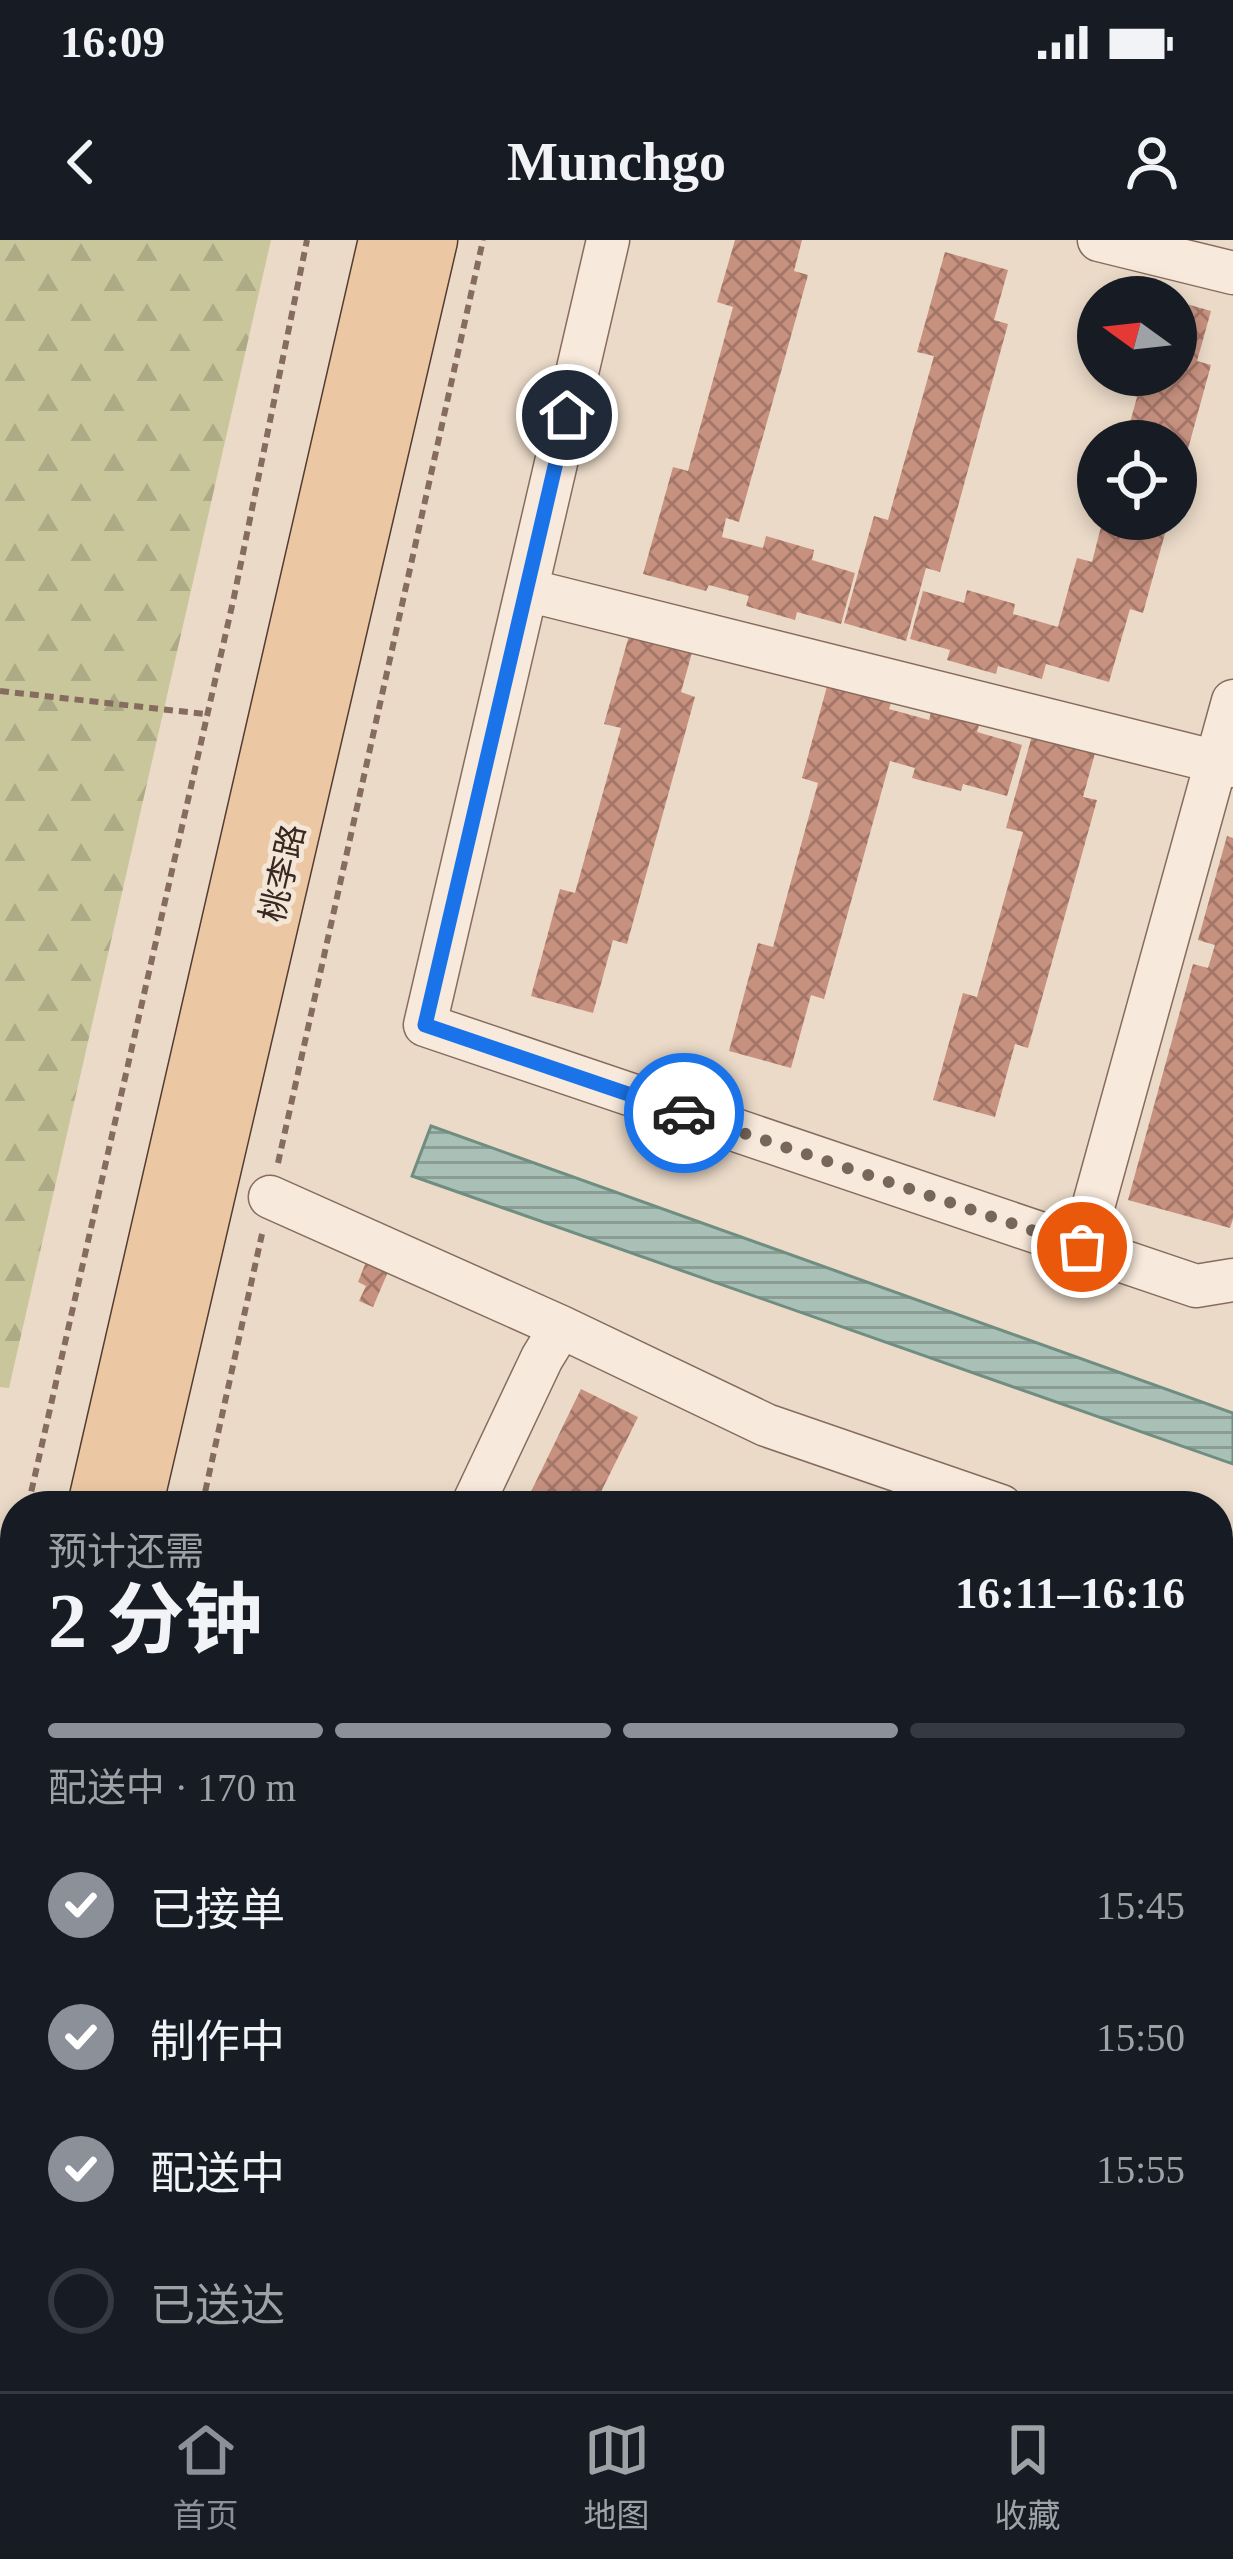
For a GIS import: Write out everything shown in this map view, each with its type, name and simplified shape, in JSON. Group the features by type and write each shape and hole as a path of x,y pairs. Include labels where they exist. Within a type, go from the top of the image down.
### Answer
{"main road":[{"name":"桃李路","path":"97,1491 386,240"},
{"name":"桃李路","path":"138,1491 430,240"}],"lane":[{"path":"608,240 425,1025 1196,1286 1233,1280"},
{"path":"1099,240 1233,274"},
{"path":"526,590 1224,764"},
{"path":"1082,1247 1224,764 1233,701"},
{"path":"270,1197 766,1425 957,1491"},
{"path":"479,1491 561,1327"}],"path":[{"path":"31,1491 207,714 308,240"},
{"path":"205,1491 483,240"},
{"path":"0,691 207,714"}],"green space":[{"path":"0,240 271,240 9,1388 0,1387"}],"shaded area":[{"path":"431,1126 1233,1413 1233,1464 412,1176"}],"building":[{"path":"735,240 802,240 794,271 808,275 739,522 726,518 722,537 763,548 766,536 814,550 812,560 855,573 841,624 797,612 795,620 746,606 749,596 709,585 706,591 643,574 673,467 688,471 733,307 717,302"},
{"path":"945,252 1008,270 994,320 1008,324 940,572 926,568 906,641 844,623 874,516 888,520 934,356 917,352"},
{"path":"1197,307 1211,311 1197,361"},
{"path":"1197,361 1211,365 1196,420 1131,420 1137,397 1133,396 1197,396"},
{"path":"1098,540 1163,540 1143,613 1130,609 1109,682 1046,664 1042,679 998,666 996,674 947,660 950,650 910,639 923,591 964,603 967,590 1015,604 1013,614 1058,627 1077,558 1092,562"},
{"path":"632,625 695,642 681,692 695,697 627,944 613,940 593,1013 531,996 560,889 575,893 621,728 604,724"},
{"path":"829,679 893,697 889,709 929,720 932,708 980,722 977,732 1022,745 1007,796 963,784 961,791 912,778 915,768 890,761 824,999 811,995 791,1068 729,1051 758,943 773,947 818,783 802,778"},
{"path":"1034,729 1097,746 1083,797 1097,800 1028,1048 1015,1044 995,1117 933,1100 963,993 977,997 1023,832 1006,828"},
{"path":"1227,836 1233,838 1230,1228 1128,1200 1193,964 1208,968 1215,945 1198,940"},
{"path":"366,1262 388,1272 373,1307 359,1301 366,1286 358,1282"},
{"path":"581,1389 638,1417 601,1491 531,1491"}],"way so far":[{"path":"684,1113 1082,1247"}],"route":[{"path":"567,415 425,1025 684,1113"}]}
